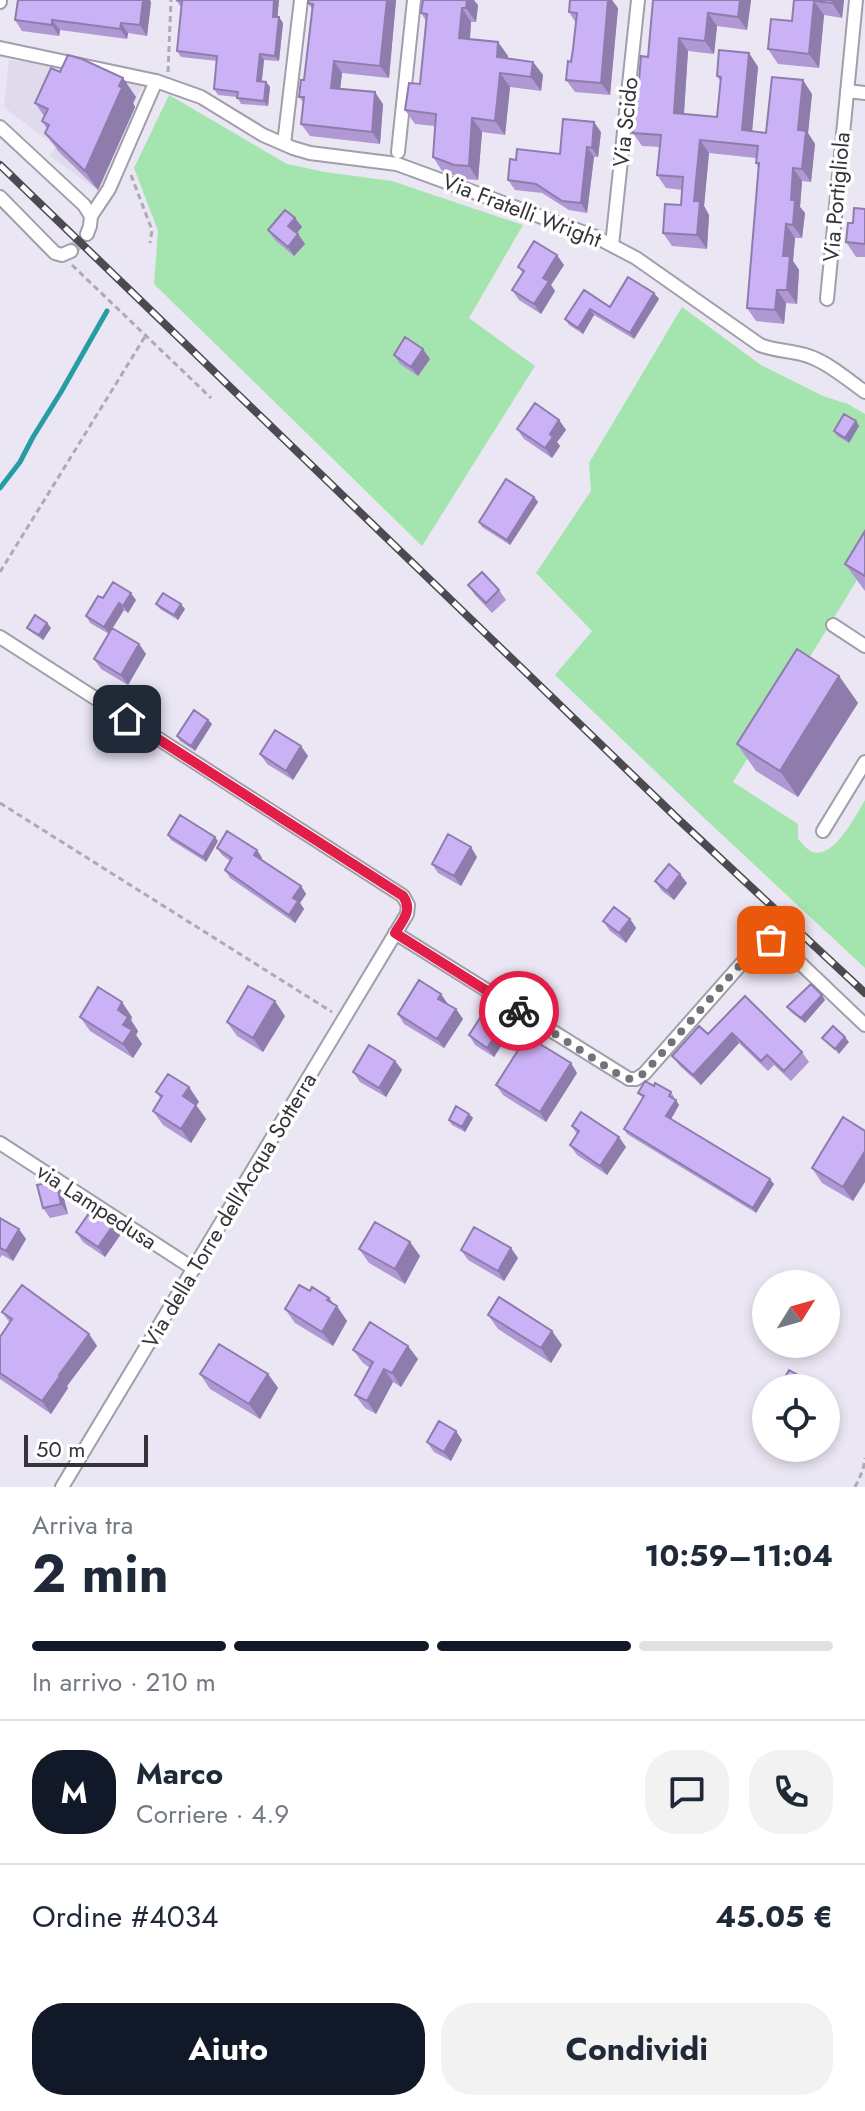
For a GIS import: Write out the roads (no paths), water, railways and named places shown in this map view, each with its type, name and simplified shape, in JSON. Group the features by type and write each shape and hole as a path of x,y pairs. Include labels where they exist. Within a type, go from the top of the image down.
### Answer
{"street":[{"path":"284,144 301,0"},
{"path":"398,152 414,0"},
{"name":"Via Scido","path":"612,245 638,0"},
{"name":"Via Portigliola","path":"827,299 856,0"},
{"name":"Via Fratelli Wright","path":"0,48 161,83 201,97 263,135 284,144 310,153 397,164 587,234 612,245 685,292 756,343 819,360 865,392"},
{"path":"87,234 91,216 109,189 161,83"},
{"path":"847,91 865,93"},
{"path":"0,127 84,205 91,216"},
{"path":"0,197 55,253 68,253"},
{"path":"833,625 865,646"},
{"name":"Via della Torre dell'Acqua Sotterra","path":"0,637 403,896 408,909 62,1487"},
{"path":"823,831 865,762"},
{"path":"395,933 629,1079 644,1074 758,945 766,941 779,943 865,1025"},
{"name":"via Lampedusa","path":"0,1143 194,1269"}],"waterway":[{"path":"0,488 20,462 107,311"}],"tunnel":[{"path":"71,251 87,234"}],"railway":[{"path":"0,165 678,819 865,993"}]}
